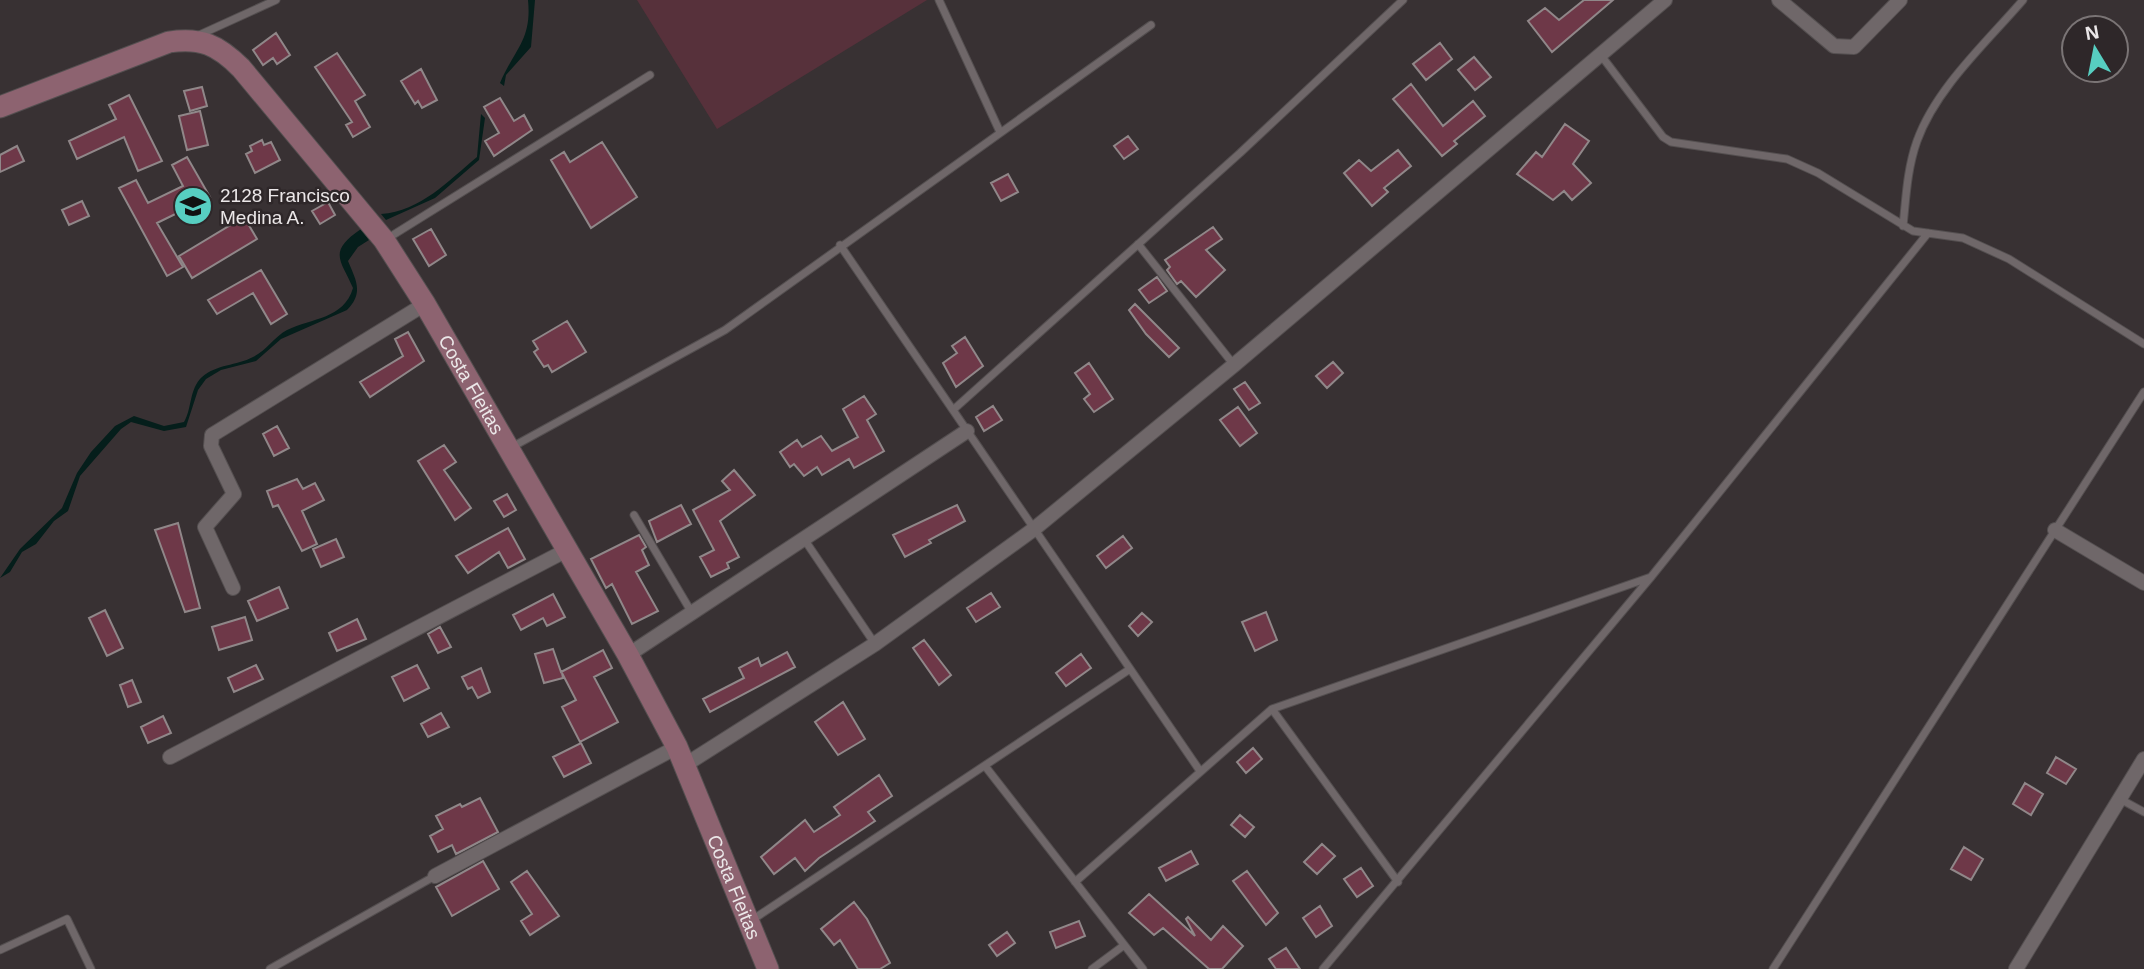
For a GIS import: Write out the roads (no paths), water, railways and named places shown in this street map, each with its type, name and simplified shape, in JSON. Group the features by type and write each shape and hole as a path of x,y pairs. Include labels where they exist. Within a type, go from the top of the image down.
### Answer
{"main road":[{"name":"Costa Fleitas","path":"0,107 150,48 189,39 208,42 222,49 235,62 384,240 425,304 628,655 681,756 768,969"}],"street":[{"path":"435,876 681,756 875,644 1034,529 1234,365 1665,0"},
{"path":"1779,0 1834,47 1844,49 1854,47 1900,0"},
{"path":"233,588 205,527 234,494 211,446 212,435 425,304"},
{"path":"628,655 967,431"},
{"path":"2055,530 2144,583"},
{"path":"170,757 567,550"},
{"path":"2016,969 2144,759"}],"lane":[{"path":"189,39 276,0"},
{"path":"939,0 1000,132"},
{"path":"953,410 1403,0"},
{"path":"1903,226 1908,177 1917,141 1930,113 2022,0"},
{"path":"508,449 725,330 840,245 1151,25"},
{"path":"1600,54 1663,137 1671,142 1787,159 1818,173 1903,226 1963,238 1986,247 2144,344"},
{"path":"384,240 650,75"},
{"path":"1323,969 1651,577 1928,233"},
{"path":"1138,244 1234,365"},
{"path":"840,245 1200,771"},
{"path":"1773,969 2144,392"},
{"path":"634,515 692,613"},
{"path":"804,539 875,644"},
{"path":"1075,882 1272,709 1651,577"},
{"path":"748,922 1130,668"},
{"path":"1272,709 1398,882"},
{"path":"985,765 1143,969"},
{"path":"2120,799 2144,812"},
{"path":"270,969 435,876"},
{"path":"0,950 67,919 91,969"},
{"path":"1092,969 1124,946"}],"place":[{"name":"2128 Francisco Medina A.","path":"193,206"}]}
